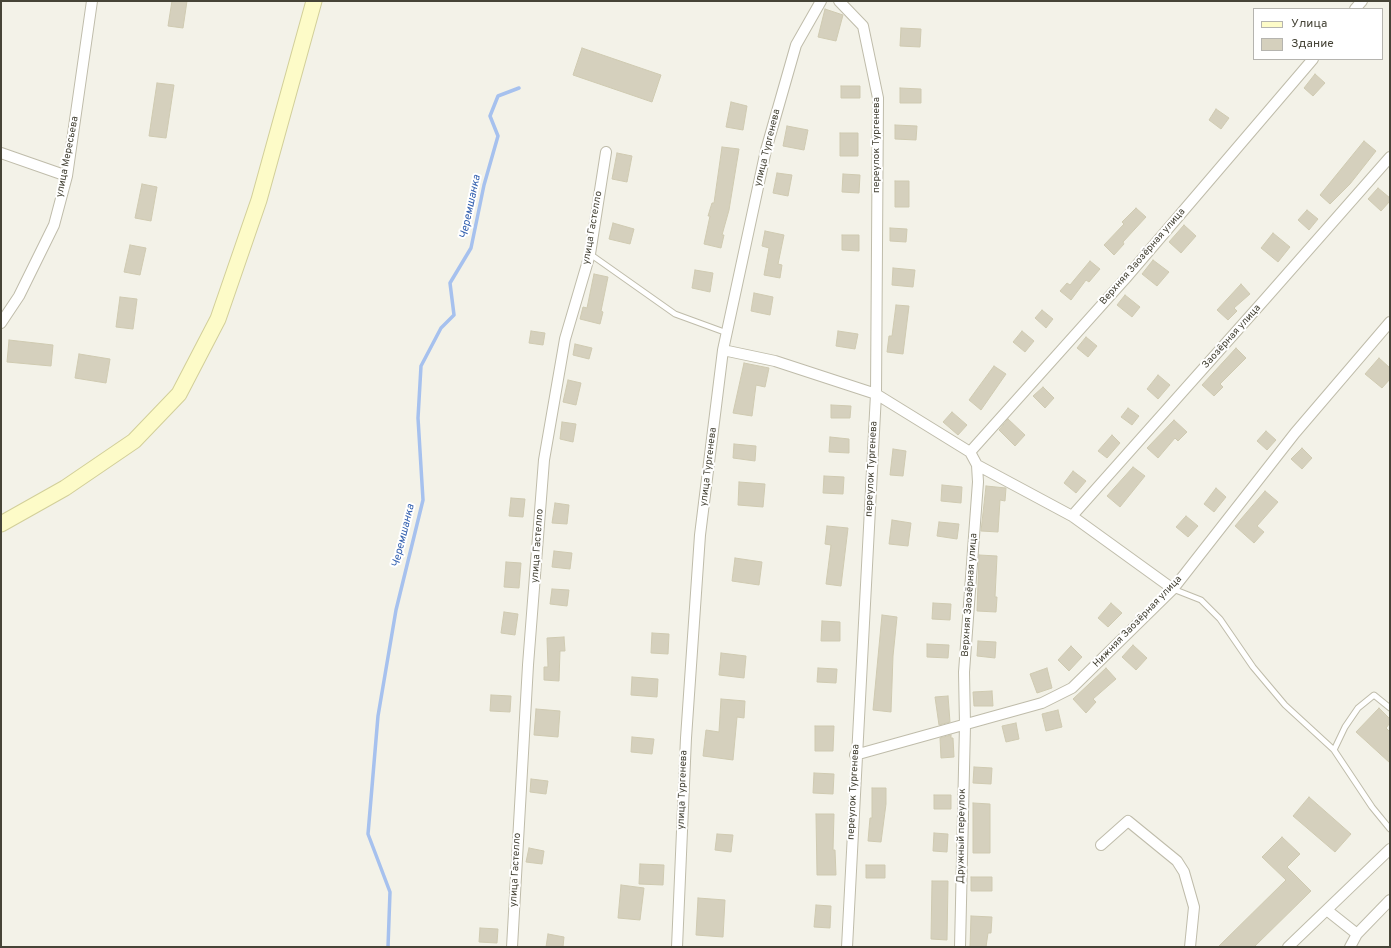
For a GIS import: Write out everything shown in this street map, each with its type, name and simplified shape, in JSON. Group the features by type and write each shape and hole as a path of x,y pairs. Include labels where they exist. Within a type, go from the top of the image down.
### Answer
{"street":[{"name":"улица Мересьева","path":"1,323 19,296 54,225 67,176 92,1"},
{"path":"1,524 65,488 134,441 179,394 218,319 252,222 314,1"},
{"name":"улица Тургенева","path":"677,947 686,738 700,535 723,350 768,142 796,45 821,1"},
{"name":"переулок Тургенева","path":"839,1 863,26 878,98 876,394 855,755 847,947"},
{"name":"Верхняя Заозёрная улица","path":"970,452 1125,279 1312,60"},
{"name":"улица Гастелло","path":"512,947 528,665 544,460 565,339 590,254 606,152"},
{"path":"1,153 67,176"},
{"name":"Заозёрная улица","path":"1072,516 1390,157"},
{"name":"Нижняя Заозёрная улица","path":"855,755 1042,703 1072,688 1173,589 1295,433 1390,322"},
{"path":"723,350 775,361 876,394 970,452 977,465 1072,516 1173,589"},
{"name":"Верхняя Заозёрная улица","path":"965,725 964,672 978,482 977,465"},
{"name":"Дружный переулок","path":"960,947 965,725"},
{"path":"1101,845 1128,820 1177,861 1184,872 1194,907 1190,947"},
{"path":"1288,947 1328,911 1390,849"},
{"path":"1350,947 1357,934 1390,900"},
{"path":"1328,911 1357,934"}],"lane":[{"path":"590,254 675,314 727,333"},
{"path":"1173,589 1201,600 1220,619 1252,667 1284,705 1334,750 1372,807 1390,829"},
{"path":"1334,750 1345,727 1358,708 1374,695 1390,708"}],"building":[{"path":"172,1 187,1 183,28 168,26"},
{"path":"825,9 843,15 836,41 818,37"},
{"path":"901,28 921,29 920,47 900,46"},
{"path":"582,48 661,75 652,102 573,75"},
{"path":"1315,74 1325,83 1313,96 1304,88"},
{"path":"157,83 174,85 166,138 149,136"},
{"path":"841,86 860,86 860,98 841,98"},
{"path":"900,88 921,89 921,103 900,103"},
{"path":"731,102 747,106 743,130 726,127"},
{"path":"1216,109 1229,118 1221,129 1209,120"},
{"path":"895,125 917,126 916,140 895,139"},
{"path":"787,126 808,130 804,150 783,146"},
{"path":"840,133 858,133 858,156 840,156"},
{"path":"1364,141 1376,151 1350,184 1330,204 1320,195"},
{"path":"722,147 739,149 729,210 722,235 724,235 721,248 704,244 710,216 708,216 712,203 714,203"},
{"path":"617,153 632,156 627,182 612,179"},
{"path":"777,173 792,175 788,196 773,193"},
{"path":"843,174 860,175 859,193 842,192"},
{"path":"895,181 909,181 909,207 895,207"},
{"path":"142,184 157,187 151,221 135,218"},
{"path":"1378,188 1390,198 1390,201 1381,211 1368,199"},
{"path":"1136,208 1146,217 1123,242 1124,244 1114,255 1104,245 1124,224 1122,222"},
{"path":"1307,210 1318,219 1309,230 1298,220"},
{"path":"613,223 634,229 630,244 609,239"},
{"path":"1184,225 1196,236 1181,253 1169,242"},
{"path":"890,228 907,229 906,242 890,241"},
{"path":"765,231 784,235 778,264 782,265 780,278 764,275 769,248 762,246"},
{"path":"1273,233 1290,247 1278,262 1261,248"},
{"path":"842,235 859,235 859,251 842,250"},
{"path":"130,245 146,248 140,275 124,272"},
{"path":"1153,260 1169,272 1157,286 1142,274"},
{"path":"1090,261 1100,269 1089,282 1086,280 1071,300 1060,291 1067,283 1070,285"},
{"path":"893,268 915,270 913,287 892,285"},
{"path":"695,270 713,273 710,292 692,288"},
{"path":"594,274 608,277 600,324 580,319 583,307 587,308"},
{"path":"1241,284 1250,294 1234,308 1237,311 1228,320 1217,310"},
{"path":"754,293 773,297 770,315 751,311"},
{"path":"1125,295 1140,307 1132,317 1117,305"},
{"path":"120,297 137,299 133,329 116,327"},
{"path":"896,305 909,306 903,354 887,352 889,336 892,336"},
{"path":"1042,310 1053,319 1046,328 1035,318"},
{"path":"531,331 545,333 543,345 529,343"},
{"path":"838,331 858,334 855,349 836,346"},
{"path":"1022,331 1034,341 1025,352 1013,342"},
{"path":"1086,337 1097,346 1088,357 1077,348"},
{"path":"9,340 53,345 51,366 7,362"},
{"path":"575,344 592,348 589,359 573,355"},
{"path":"1236,348 1246,358 1220,384 1223,387 1214,396 1202,385"},
{"path":"79,354 110,359 106,383 75,378"},
{"path":"1379,358 1390,368 1390,379 1382,388 1365,374"},
{"path":"744,363 769,368 765,387 756,385 752,416 733,413"},
{"path":"994,366 1006,374 981,410 969,400"},
{"path":"1158,375 1170,385 1158,399 1147,389"},
{"path":"568,380 581,383 576,405 563,402"},
{"path":"1043,387 1054,398 1045,408 1033,396"},
{"path":"831,405 851,406 850,418 831,418"},
{"path":"1128,408 1139,416 1132,425 1121,417"},
{"path":"952,412 967,425 958,435 943,422"},
{"path":"1008,419 1025,435 1015,446 999,430"},
{"path":"1174,420 1187,432 1178,441 1175,438 1158,458 1147,448"},
{"path":"562,422 576,424 573,442 560,439"},
{"path":"1266,431 1276,440 1267,450 1257,441"},
{"path":"1112,435 1120,443 1107,458 1098,451"},
{"path":"830,437 849,439 849,453 829,452"},
{"path":"734,444 756,446 755,461 733,458"},
{"path":"1302,448 1312,458 1302,469 1291,459"},
{"path":"893,449 906,451 903,476 890,475"},
{"path":"1133,467 1145,476 1120,507 1107,496"},
{"path":"1073,471 1086,481 1076,493 1064,483"},
{"path":"824,476 844,477 843,494 823,493"},
{"path":"739,482 765,484 763,507 738,505"},
{"path":"942,485 962,487 961,503 941,501"},
{"path":"986,486 1006,488 1005,501 1000,500 998,532 981,531"},
{"path":"1216,488 1226,497 1214,512 1204,504"},
{"path":"1265,491 1278,502 1257,526 1264,532 1254,543 1235,526"},
{"path":"511,498 525,499 523,517 509,516"},
{"path":"555,503 569,505 567,524 552,523"},
{"path":"1186,516 1198,526 1188,537 1176,527"},
{"path":"892,520 911,523 908,546 889,544"},
{"path":"939,522 959,524 957,539 937,536"},
{"path":"827,526 848,528 841,586 826,584 831,545 825,544"},
{"path":"554,551 572,553 570,569 552,567"},
{"path":"979,555 997,556 995,597 997,597 996,612 977,611"},
{"path":"735,558 762,562 759,585 732,581"},
{"path":"506,562 521,563 519,588 504,587"},
{"path":"552,589 569,590 567,606 550,604"},
{"path":"933,603 951,604 950,620 932,619"},
{"path":"1111,603 1122,613 1108,627 1098,618"},
{"path":"504,612 518,614 515,635 501,633"},
{"path":"882,615 897,617 893,656 891,712 873,710"},
{"path":"822,621 840,622 840,641 821,641"},
{"path":"652,633 669,634 668,654 651,653"},
{"path":"564,637 565,651 560,651 559,681 544,680 544,667 548,667 547,638"},
{"path":"978,641 996,642 995,658 977,656"},
{"path":"927,644 949,645 948,658 927,657"},
{"path":"1133,645 1147,658 1136,670 1122,657"},
{"path":"1071,646 1082,657 1069,671 1058,660"},
{"path":"721,653 746,656 744,678 719,675"},
{"path":"818,668 837,669 836,683 817,682"},
{"path":"1047,668 1052,688 1037,693 1030,674"},
{"path":"1106,668 1116,679 1093,699 1096,702 1086,713 1073,699"},
{"path":"632,677 658,679 657,697 631,695"},
{"path":"992,691 993,706 974,706 973,692"},
{"path":"491,695 511,696 510,712 490,711"},
{"path":"948,696 950,722 939,725 935,697"},
{"path":"721,699 745,701 744,718 737,717 733,760 703,756 706,730 719,732"},
{"path":"1379,708 1390,719 1390,723 1386,728 1390,732 1390,763 1356,732"},
{"path":"536,709 560,711 558,737 534,735"},
{"path":"1058,710 1062,727 1046,731 1042,714"},
{"path":"1016,723 1019,739 1006,742 1002,726"},
{"path":"815,726 834,726 833,751 815,751"},
{"path":"951,735 951,738 953,738 954,757 941,758 940,738"},
{"path":"632,737 654,739 652,754 631,752"},
{"path":"974,767 992,768 991,784 973,783"},
{"path":"814,773 834,774 833,794 813,793"},
{"path":"531,779 548,781 546,794 530,792"},
{"path":"872,788 886,788 886,804 881,842 868,841 870,818 872,818"},
{"path":"934,795 951,795 951,809 934,809"},
{"path":"1309,797 1351,834 1335,852 1293,816"},
{"path":"973,803 990,804 990,853 973,853"},
{"path":"816,814 834,814 833,850 835,850 836,875 817,875"},
{"path":"934,833 948,834 947,852 933,851"},
{"path":"717,834 733,835 731,852 715,850"},
{"path":"1282,837 1300,854 1287,867 1311,891 1254,947 1218,947 1286,880 1262,857"},
{"path":"529,848 544,851 542,864 526,862"},
{"path":"640,864 664,865 663,885 639,884"},
{"path":"866,865 885,865 885,878 866,878"},
{"path":"971,877 992,877 992,891 971,891"},
{"path":"932,881 948,881 947,940 931,939"},
{"path":"621,885 644,888 640,920 618,918"},
{"path":"698,898 725,900 723,937 696,935"},
{"path":"816,905 831,906 830,928 814,927"},
{"path":"971,916 992,917 991,933 988,933 986,947 970,947"},
{"path":"480,928 498,929 497,943 479,942"},
{"path":"548,934 564,937 563,947 546,947"}],"waterway":[{"name":"Черемшанка","path":"388,947 390,892 368,834 378,716 396,610 423,500 418,418 421,366 441,328 454,315 450,283 471,248 484,185 498,136 490,116 498,96 519,88"}]}
